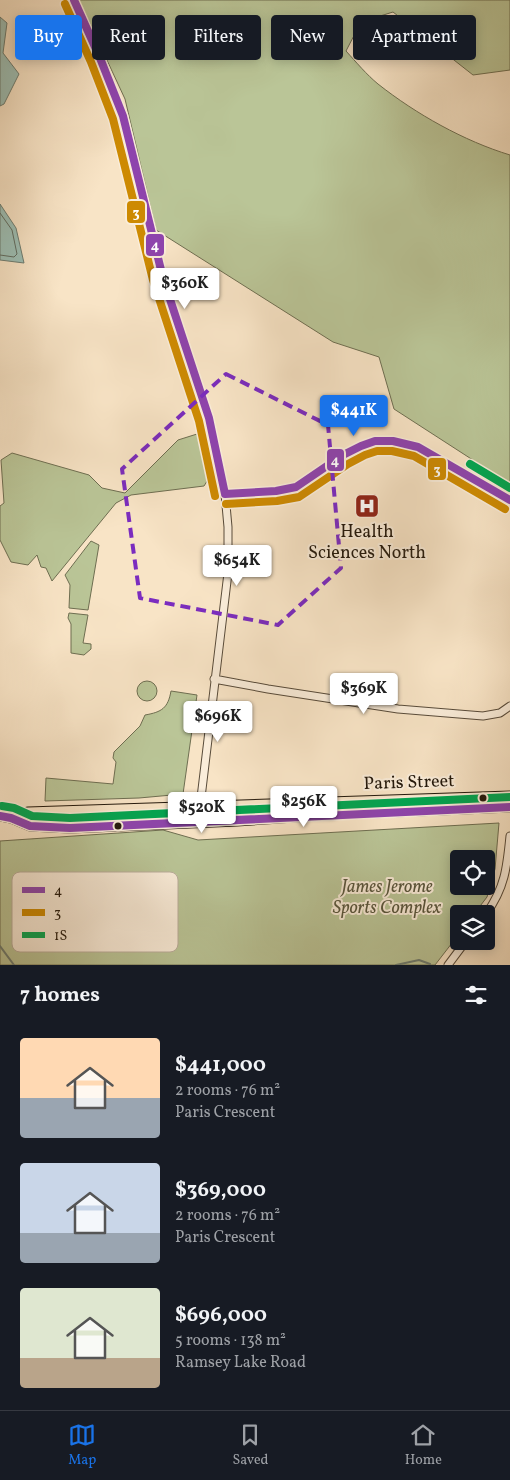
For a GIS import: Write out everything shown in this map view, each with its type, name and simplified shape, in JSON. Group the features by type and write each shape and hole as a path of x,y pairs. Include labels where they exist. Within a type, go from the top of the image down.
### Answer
{"main road":[{"name":"Paris Street","path":"11,818 28,812 510,796"},
{"path":"30,826 185,814 200,806 202,813 207,818 217,822"},
{"name":"Paris Street","path":"0,816 11,818 30,826 70,828 510,807"}],"street":[{"path":"74,0 123,116 163,278 209,418 225,494 228,527 228,573 200,806"},
{"path":"225,494 276,491 296,487 331,463 362,446 375,441 393,441 418,447 510,500"},
{"path":"214,679 398,709 483,716 500,713 510,706"},
{"path":"493,905 506,873 510,836"},
{"path":"448,965 459,950"}],"highlighted area":[{"path":"226,374 328,425 341,568 278,625 140,598 122,469"}],"green space":[{"path":"79,0 510,0 510,70 473,75 454,60 476,60 476,15 397,15 393,12 383,15 353,15 353,37 346,51 374,80 408,106 441,126 475,142 510,155 510,484 394,409 379,357 333,342 156,230 125,99 107,60 165,60 165,15 92,15 92,28"},
{"path":"197,434 209,478 204,486 131,495 116,503 52,581 46,568 41,567 37,555 28,565 11,562 0,540 0,506 4,503 1,460 12,453 89,475 102,488 125,493 178,440"},
{"path":"91,541 99,545 88,610 69,608 70,585 65,575"},
{"path":"69,613 88,615 83,643 91,644 91,649 84,655 71,653"},
{"path":"147,681 154,684 157,691 154,698 147,701 140,698 137,691 140,684"},
{"path":"171,691 197,695 183,794 139,798 45,801 46,778 113,784 116,762 113,758 114,752 140,726 145,715 160,711 166,705"},
{"name":"James Jerome Sports Complex","path":"499,823 495,869 495,850 450,850 450,895 488,895 481,905 450,905 450,946 435,965 0,965 0,841 163,830 198,840"}],"water":[{"path":"0,17 7,23 3,53 19,74 4,104 0,106"},
{"path":"0,204 16,228 24,263 0,260"}],"waterway":[{"path":"0,946 14,965"},
{"path":"396,965 419,960 430,964"}],"transit line":[{"name":"4","path":"74,0 123,116 163,278 209,418 225,494"},
{"name":"3","path":"65,4 91,62 113,119 153,280 199,421 215,496"},
{"name":"4","path":"225,494 276,491 296,487 343,455 361,446 375,441 393,441 418,447 510,500"},
{"name":"3","path":"226,504 277,501 299,497 348,464 365,455 377,451 392,451 414,456 505,509"},
{"name":"1S","path":"470,464 510,488"},
{"name":"1S","path":"2,806 14,808 32,816 70,818 510,797"},
{"name":"4","path":"0,816 11,818 30,826 70,828 510,807"}],"place":[{"name":"Health Sciences North","path":"367,506"}]}
